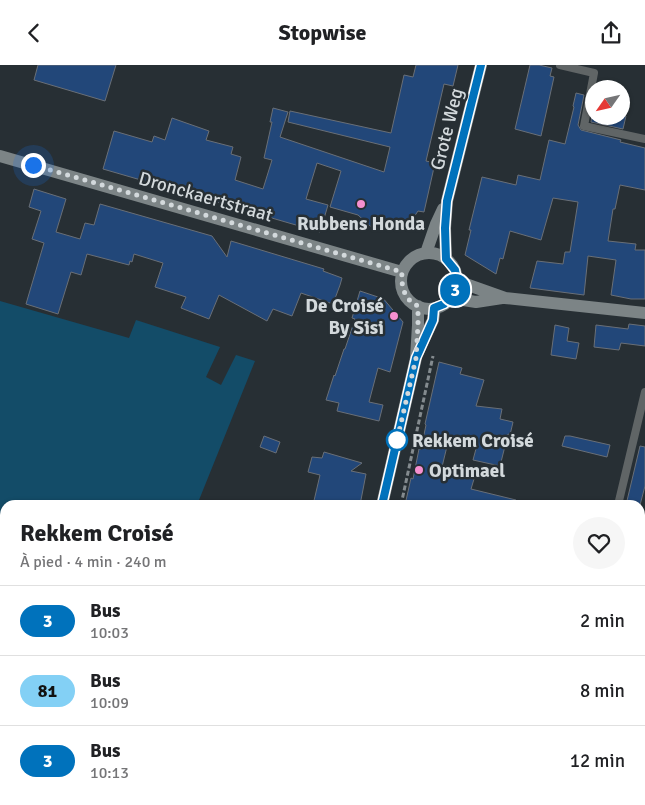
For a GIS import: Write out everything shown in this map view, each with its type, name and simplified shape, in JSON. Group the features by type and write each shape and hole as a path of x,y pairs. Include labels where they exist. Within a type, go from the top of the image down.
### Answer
{"main road":[{"name":"Grote Weg","path":"446,259 445,228 447,201 481,65"},
{"name":"Dronckaertstraat","path":"0,156 402,272"},
{"name":"Grote Weg","path":"426,253 436,224 447,201"},
{"path":"426,253 439,255 446,259 455,270 457,281 451,298 444,304 426,309 414,305 408,299 403,291 401,281 402,272 407,263 414,257 426,253"},
{"path":"457,281 505,298 645,313"},
{"path":"451,298 476,302 505,298"},
{"path":"383,500 416,358 418,306"},
{"path":"416,358 433,320 434,308"}],"lane":[{"path":"560,65 594,73 584,125 645,139"},
{"path":"619,500 645,392"}],"path":[{"path":"402,500 434,352"}],"shaded area":[{"path":"0,301 129,338 136,320 220,347 206,377 221,385 236,355 255,361 199,500 0,500"}],"building":[{"path":"38,65 116,65 105,101 34,80"},
{"path":"416,65 458,65 453,86 444,84 426,161 435,163 424,212 418,211 412,220 403,226 383,230 370,226 358,215 330,207 341,171 317,163 306,199 328,205 320,232 103,169 114,131 152,142 154,136 165,140 172,118 209,131 206,140 233,147 231,154 241,157 235,180 263,189 272,160 264,158 273,108 288,112 280,137 384,172 390,147 288,122 290,111 391,133 404,75 413,77"},
{"path":"530,65 552,68 550,76 554,77 541,136 515,129"},
{"path":"576,93 584,95 578,125 581,130 645,148 645,190 620,185 615,209 613,209 608,241 636,244 635,250 645,250 645,299 631,299 611,295 616,260 588,256 584,295 530,288 537,261 563,264 565,252 570,252 578,202 553,198 541,240 510,231 503,259 500,258 496,274 465,255 482,177 516,185 518,175 540,180 549,140 565,144"},
{"path":"605,125 624,125 623,129"},
{"path":"34,189 66,199 56,232 80,239 85,223 94,225 100,204 212,236 227,257 231,241 324,269 323,271 342,278 340,285 333,304 301,293 292,316 273,309 267,321 219,295 209,319 181,308 186,297 155,287 163,263 134,254 129,265 87,254 81,275 71,272 58,314 26,304 44,243 32,239 41,211 29,207"},
{"path":"360,291 382,297 403,322 390,372 378,368 369,402 383,405 379,421 337,411 339,403 326,400 355,319 352,318"},
{"path":"629,324 645,326 645,346 621,343 619,350 594,347 596,325 628,329"},
{"path":"555,325 569,328 567,341 579,343 576,359 551,355"},
{"path":"439,362 462,368 460,374 484,380 476,406 502,409 500,419 513,422 500,466 473,460 477,445 449,438 441,471 474,479 471,489 516,500 406,500 411,478 413,479 419,449 421,449"},
{"path":"264,436 280,442 276,453 260,447"},
{"path":"565,436 610,445 607,457 562,446"},
{"path":"640,446 645,447 645,486 641,500 627,500"},
{"path":"324,452 362,463 351,471 366,474 361,500 314,500 320,475 308,472 312,457 322,458"}],"bus line":[{"name":"3","path":"383,500 416,358 433,320 434,308 444,304 455,291 457,277 455,270 446,259 445,228 447,201 481,65"}],"place":[{"name":"Rubbens Honda","path":"361,204"},
{"name":"De Croisé By Sisi","path":"394,316"},
{"name":"Rekkem Croisé","path":"397,440"},
{"name":"Optimael","path":"419,470"}],"route":[{"path":"33,165 402,272 403,291 408,299 418,306 418,325 416,358 395,449 397,440"}]}
